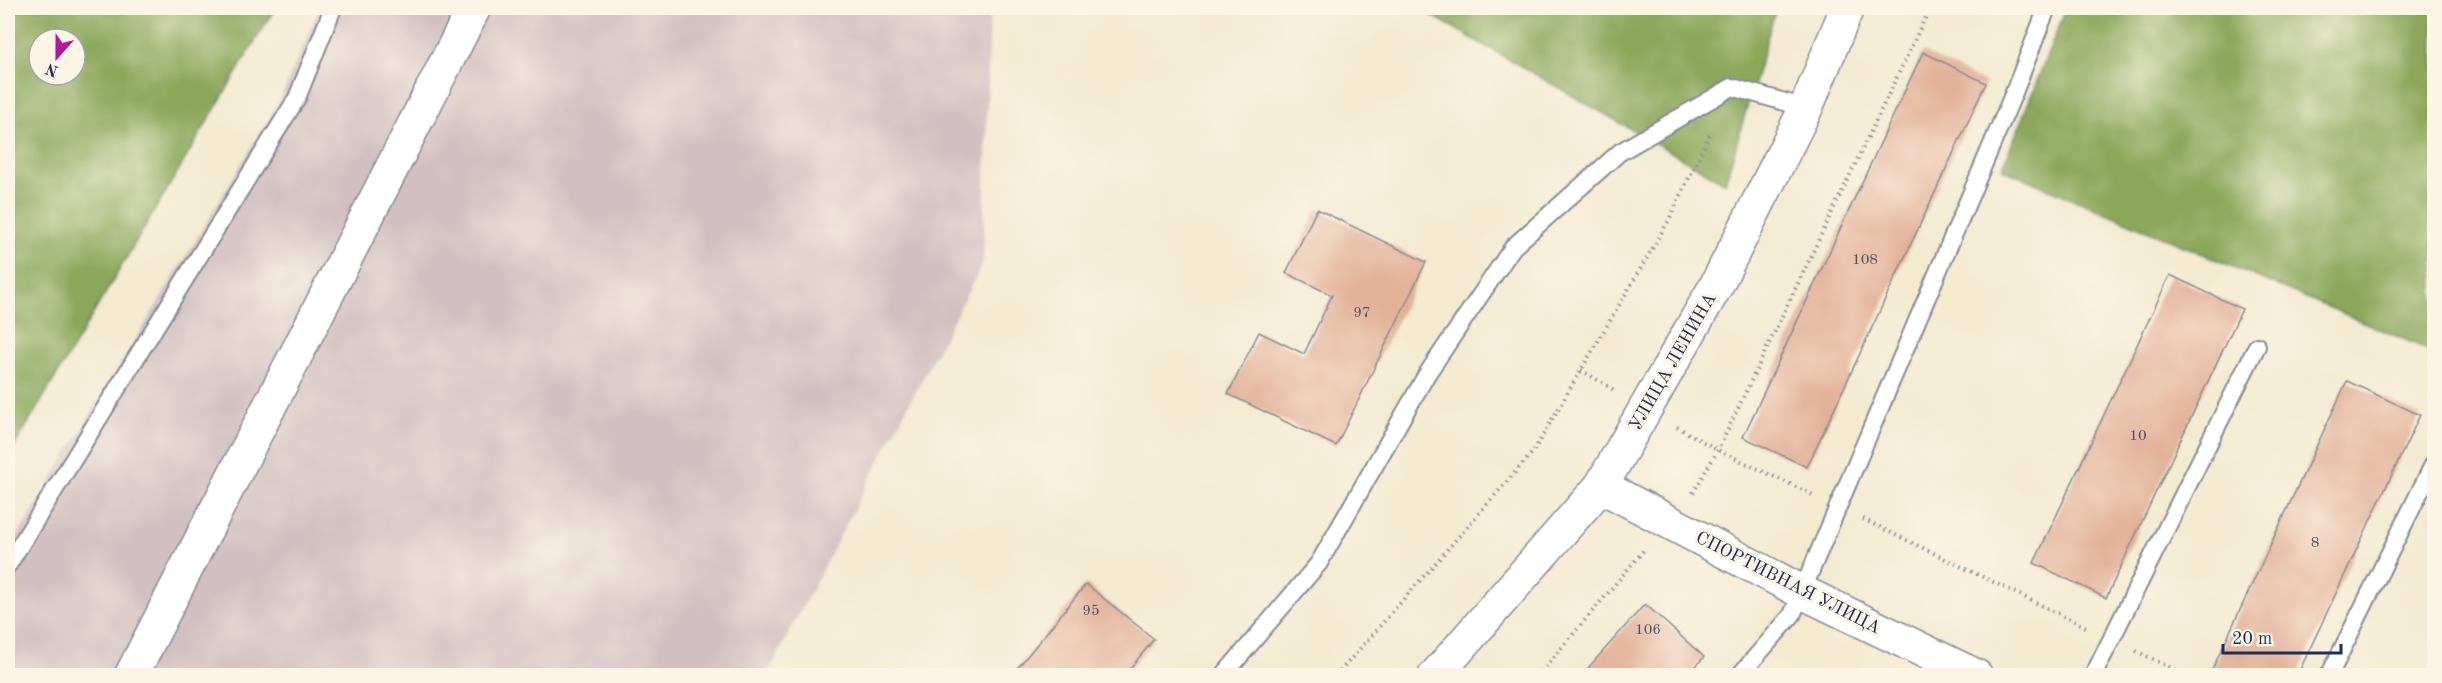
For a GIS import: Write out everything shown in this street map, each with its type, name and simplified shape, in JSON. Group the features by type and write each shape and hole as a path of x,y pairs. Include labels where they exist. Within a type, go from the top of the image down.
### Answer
{"street":[{"path":"131,675 474,8"},
{"name":"УЛИЦА ЛЕНИНА","path":"1435,675 1601,486 1717,284 1806,108 1847,8"},
{"name":"СПОРТИВНАЯ УЛИЦА","path":"1601,486 1802,592 1976,675"}],"lane":[{"path":"8,565 297,98 333,8"},
{"path":"1739,675 1792,615 2013,96 2047,8"},
{"path":"1223,675 1318,563 1427,374 1513,247 1620,152 1732,87 1806,108"},
{"path":"2093,675 2257,346"},
{"path":"2329,675 2434,463"}],"path":[{"path":"1538,675 1648,545 1674,525 1718,450 1930,8"},
{"path":"1336,675 1533,452 1669,220 1732,87"},
{"path":"1646,410 1718,450 2188,675"}],"shaded area":[{"path":"319,8 990,8 983,263 767,675 8,675 8,552 280,100"}],"green space":[{"path":"8,8 275,8 8,457"},
{"path":"1419,8 1776,8 1725,183"},
{"path":"2066,8 2434,8 2434,352 2002,169"}],"building":[{"path":"1923,52 1986,83 1807,467 1743,437"},
{"path":"1317,209 1426,262 1336,446 1228,394 1259,332 1304,354 1332,295 1286,273"},
{"path":"2170,275 2242,309 2106,598 2034,563"},
{"path":"2347,381 2420,415 2297,676 2223,676 2212,670"},
{"path":"1086,584 1154,639 1124,676 1011,676"},
{"path":"1645,604 1704,657 1687,676 1581,676"}]}
